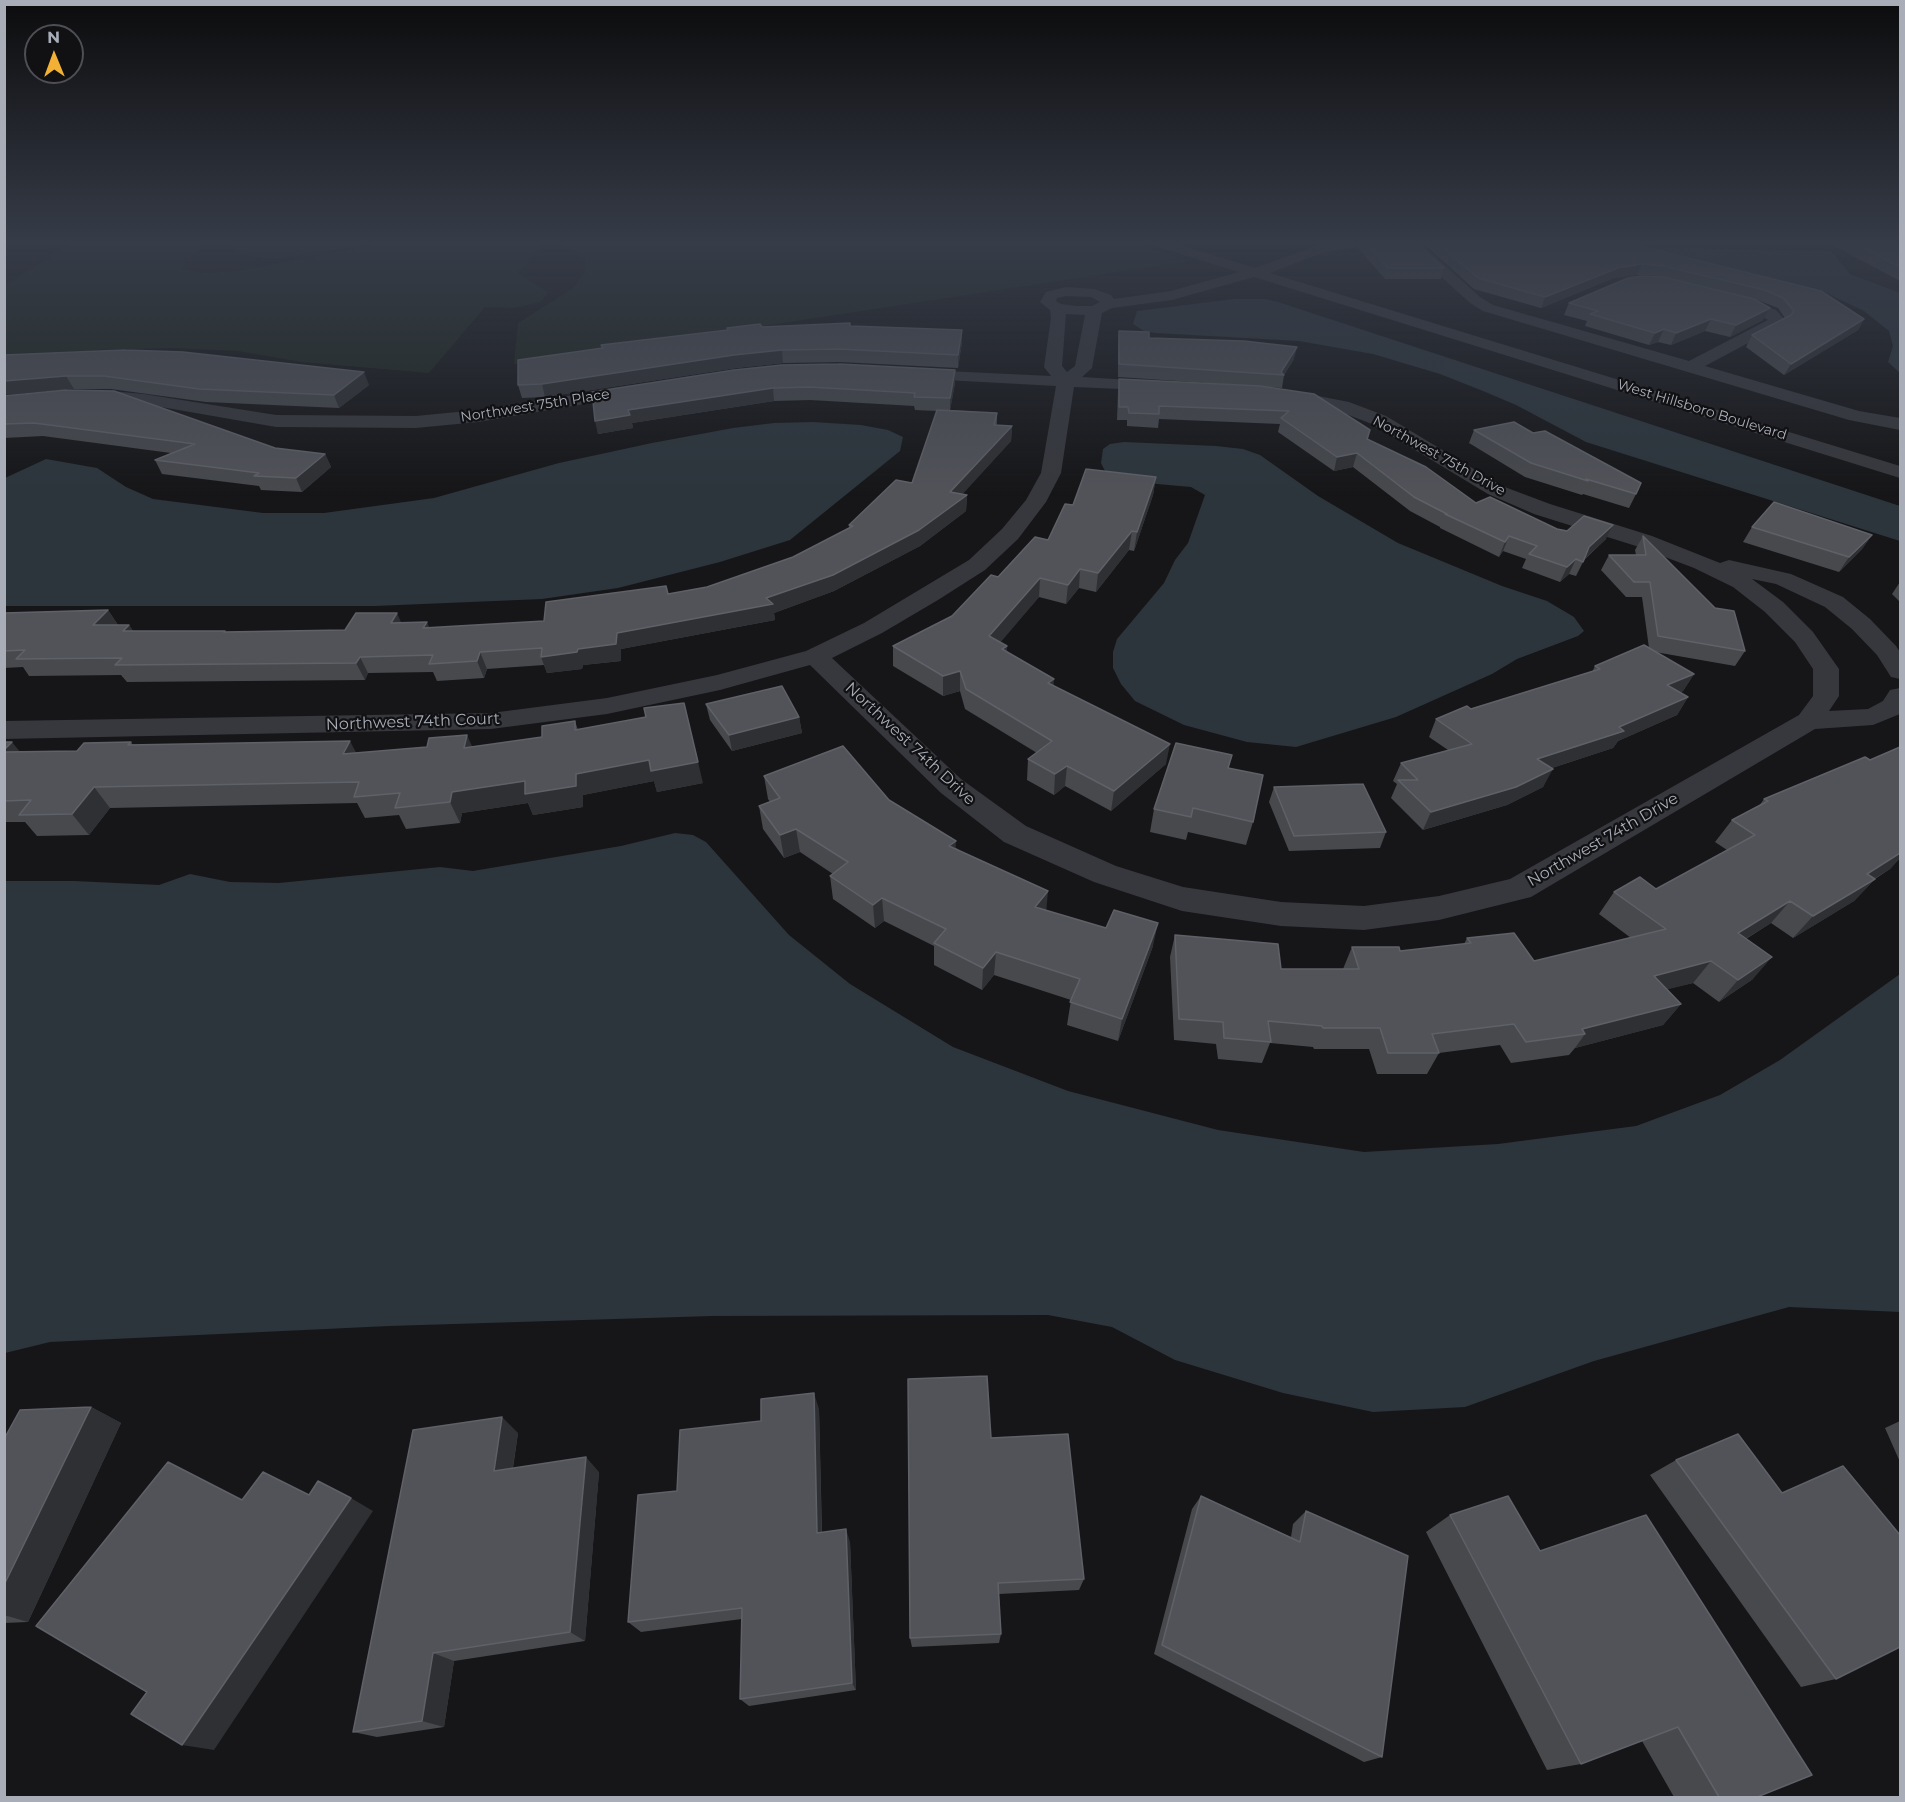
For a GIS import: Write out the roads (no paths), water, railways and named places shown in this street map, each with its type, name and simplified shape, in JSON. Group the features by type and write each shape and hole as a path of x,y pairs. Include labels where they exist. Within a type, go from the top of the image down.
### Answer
{"street":[{"path":"1057,327 1053,367 1066,382"},
{"path":"1066,382 1083,368 1088,337 1093,327"},
{"name":"West Hillsboro Boulevard","path":"1446,327 1900,472"},
{"name":"West Hillsboro Boulevard","path":"1481,327 1809,426"},
{"path":"1551,327 1856,416 1900,424"},
{"path":"1689,368 1766,327"},
{"path":"1057,335 1088,337"},
{"path":"888,372 1179,388"},
{"name":"Northwest 74th Court","path":"4,730 491,721 607,706 720,682 815,656 873,628 930,595 977,565 1010,534 1035,502 1051,473 1066,382"},
{"name":"Northwest 75th Place","path":"4,403 74,396 111,396 144,399 276,421 416,422 478,416 653,387"},
{"name":"Northwest 75th Drive","path":"1269,393 1342,406 1370,417 1423,445 1495,490 1542,509 1644,541 1698,561 1742,582 1774,606 1804,637"},
{"name":"Northwest 75th Drive","path":"1698,561 1783,579 1834,602 1861,624 1887,651 1900,671"},
{"name":"Northwest 74th Drive","path":"815,656 951,786 1015,834 1105,874 1182,899 1281,914 1364,918 1439,908 1519,889 1809,721 1826,696 1826,669 1804,637"},
{"name":"Northwest 74th Drive","path":"1809,721 1873,717 1893,707 1900,696"}]}
